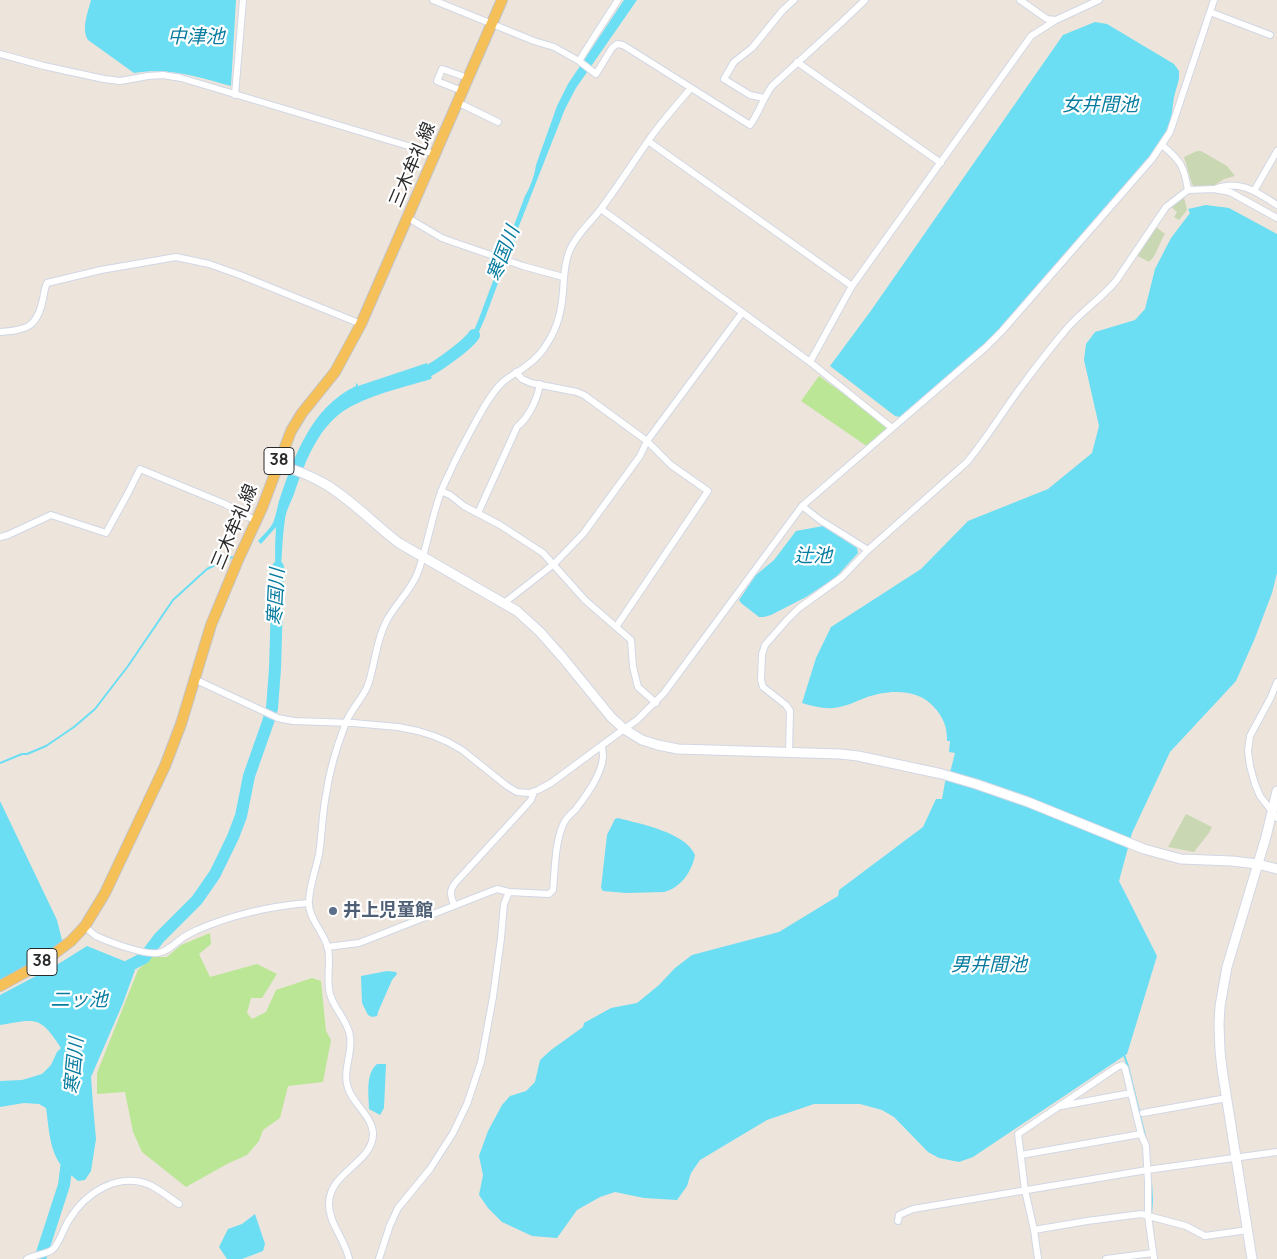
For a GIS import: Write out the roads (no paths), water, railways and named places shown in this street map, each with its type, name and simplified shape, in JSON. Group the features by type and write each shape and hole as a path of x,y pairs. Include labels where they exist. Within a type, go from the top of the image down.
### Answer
{"main road":[{"name":"三木牟礼線","path":"0,986 42,963 72,941 105,893 166,766 212,625 238,560 262,508 291,431 302,412 335,372 362,324 502,0"}],"street":[{"path":"236,95 243,0"},
{"path":"433,0 534,41 554,47 579,61 596,74 612,48 617,44 623,45 750,125 772,86 864,0"},
{"path":"579,61 618,0"},
{"path":"764,98 750,94 724,79 734,62 752,48 782,10 794,0"},
{"path":"1020,0 1047,19 1056,20"},
{"path":"810,362 852,286 1031,36 1056,20 1099,0"},
{"path":"194,679 278,718 293,721 345,722 398,727 434,736 462,750 517,792 534,792 551,783 637,720 656,702 802,506 986,347 1152,159 1170,132 1214,0"},
{"path":"1210,12 1270,35"},
{"path":"0,54 104,80 120,81 163,75 181,78 435,154"},
{"path":"797,62 941,163"},
{"path":"462,91 437,81 442,69 468,78"},
{"path":"349,1259 347,1248 333,1222 329,1208 330,1197 333,1187 340,1177 369,1149 373,1130 349,1092 346,1082 345,1072 351,1039 349,1030 330,996 327,946 312,916 308,903 319,853 326,794 345,722 365,692 385,623 412,585 418,572 441,491 467,436 497,388 506,379 524,368 538,356 548,343 555,327 563,295 563,277 568,254 573,244 601,209 648,141 691,88"},
{"path":"457,102 498,122"},
{"path":"648,141 852,286"},
{"path":"1162,145 1173,154 1182,166 1188,190"},
{"path":"1254,191 1277,151"},
{"path":"1214,189 1223,185 1232,185 1254,191 1277,205"},
{"path":"789,753 790,711 786,705 763,687 761,680 762,654 765,645 786,620 799,608 842,577 868,550 967,462 1065,330 1112,286 1166,207 1188,190 1214,189 1230,192 1277,218"},
{"path":"601,209 810,362 892,428"},
{"path":"408,218 448,240 563,277"},
{"path":"0,332 29,327 36,320 47,283 101,270 176,258 209,264 240,275 362,324"},
{"path":"504,603 554,564 583,534 640,456 647,441 742,313"},
{"path":"516,372 522,379 584,395 647,441 671,465 708,491 616,627"},
{"path":"478,513 517,427 524,422 537,397 540,384"},
{"path":"278,465 324,484 342,495 399,543 517,611 540,632 611,717 624,729 642,740 658,746 678,749 858,756 942,774 1006,794 1144,849 1181,859 1232,861 1277,869"},
{"path":"0,537 51,515 106,533 140,469 225,504 256,521"},
{"path":"441,491 536,548 554,564 585,600 631,640 633,667 638,686 656,702"},
{"path":"802,506 820,520 868,550"},
{"path":"1274,814 1260,796 1255,784 1248,751 1250,736 1277,682"},
{"path":"327,946 359,943 497,889 509,892 550,894 553,890 558,841 566,820 596,778 603,757 602,745"},
{"path":"1252,1259 1220,1051 1220,1006 1227,968 1257,864 1274,814 1277,791"},
{"path":"454,905 451,888 531,800 534,792"},
{"path":"379,1259 390,1225 398,1208 430,1169 453,1133 467,1104 481,1062 490,1016 504,904 509,892"},
{"path":"82,929 130,948 154,953 168,950 196,930 241,915 288,905 308,903"},
{"path":"1038,1259 1025,1190 1018,1134 1122,1065 1125,1068 1141,1134 1146,1146 1148,1216 1153,1256 1106,1259"},
{"path":"1057,1107 1131,1093"},
{"path":"1143,1113 1227,1098"},
{"path":"1021,1155 1141,1134"},
{"path":"898,1221 899,1215 913,1209 1147,1170 1277,1152"},
{"path":"26,1259 52,1250 74,1211 104,1186 120,1181 136,1181 152,1186 179,1204"},
{"path":"1034,1230 1141,1214 1186,1226 1205,1236 1248,1230"}],"water":[{"name":"中津池","path":"91,0 236,0 231,86 195,76 171,72 147,71 134,73 88,40 85,26"},
{"path":"624,0 637,0 576,88 565,109 485,318 477,336 465,348 463,344 472,335 478,321 529,189 557,106 568,84"},
{"name":"女井間池","path":"1095,22 1107,24 1174,64 1179,71 1170,127 1159,146 1002,328 900,417 895,416 830,366 870,312 1063,35"},
{"name":"男井間池","path":"1206,205 1229,208 1277,234 1277,573 1272,593 1255,638 1236,681 1170,752 1132,833 1119,881 1157,956 1127,1054 973,1157 959,1162 939,1158 928,1152 894,1117 882,1110 860,1104 814,1104 767,1120 700,1160 691,1173 687,1186 677,1200 644,1198 615,1192 600,1197 577,1210 557,1238 532,1236 502,1222 488,1208 479,1195 483,1175 479,1156 488,1131 502,1105 510,1096 526,1091 535,1082 540,1060 583,1027 584,1023 611,1008 637,1003 692,955 779,932 838,896 839,890 923,827 936,799 942,799 945,782 955,753 949,752 950,741 947,741 944,722 940,714 926,700 910,693 901,692 874,695 833,708 821,708 802,703 816,658 831,627 921,569 968,521 1048,489 1092,453 1099,426 1084,360 1086,344 1095,332 1135,320 1145,309 1155,269 1171,238 1190,213 1188,209"},
{"path":"427,363 431,379 385,392 352,406 333,420 318,439 307,460 286,513 280,580 278,584 275,563 276,527 261,544 258,541 273,523 291,467 306,435 316,420 340,395 356,386 357,383 358,386"},
{"name":"辻池","path":"823,526 857,548 858,553 836,577 806,597 764,617 759,617 741,603 739,600 756,575 774,560 796,531"},
{"name":"二ッ池","path":"0,801 57,920 63,944 0,984"},
{"path":"618,818 661,830 682,840 690,847 695,855 694,861 685,878 676,887 664,892 626,893 603,891 601,888 607,835 615,819"},
{"name":"二ッ池","path":"87,946 124,961 135,970 91,1077 96,1139 91,1171 85,1180 78,1181 57,1159 50,1138 46,1108 39,1104 24,1103 0,1107 0,1081 22,1080 42,1074 51,1065 61,1048 48,1030 36,1022 22,1021 0,1025 0,995 55,966"},
{"path":"387,971 396,972 397,974 392,980 377,1016 372,1017 368,1015 362,1003 361,976"},
{"path":"377,1064 386,1064 384,1108 380,1115 369,1109 369,1079 373,1068"},
{"path":"255,1214 265,1244 263,1251 242,1259 227,1259 219,1247 228,1229 242,1224"}],"waterway":[{"name":"寒国川","path":"413,376 439,365 460,349 474,335"},
{"path":"0,763 46,746 74,727 95,709 128,666 173,600 207,569 232,557"},
{"name":"寒国川","path":"115,973 144,958 159,938 197,900 215,874 233,837 241,816 249,776 272,708 278,567"},
{"path":"1124,1055 1146,1140"},
{"name":"寒国川","path":"40,1259 64,1185 68,1153"},
{"path":"1151,1181 1151,1215"}],"place":[{"name":"井上児童館","path":"333,911"}]}
